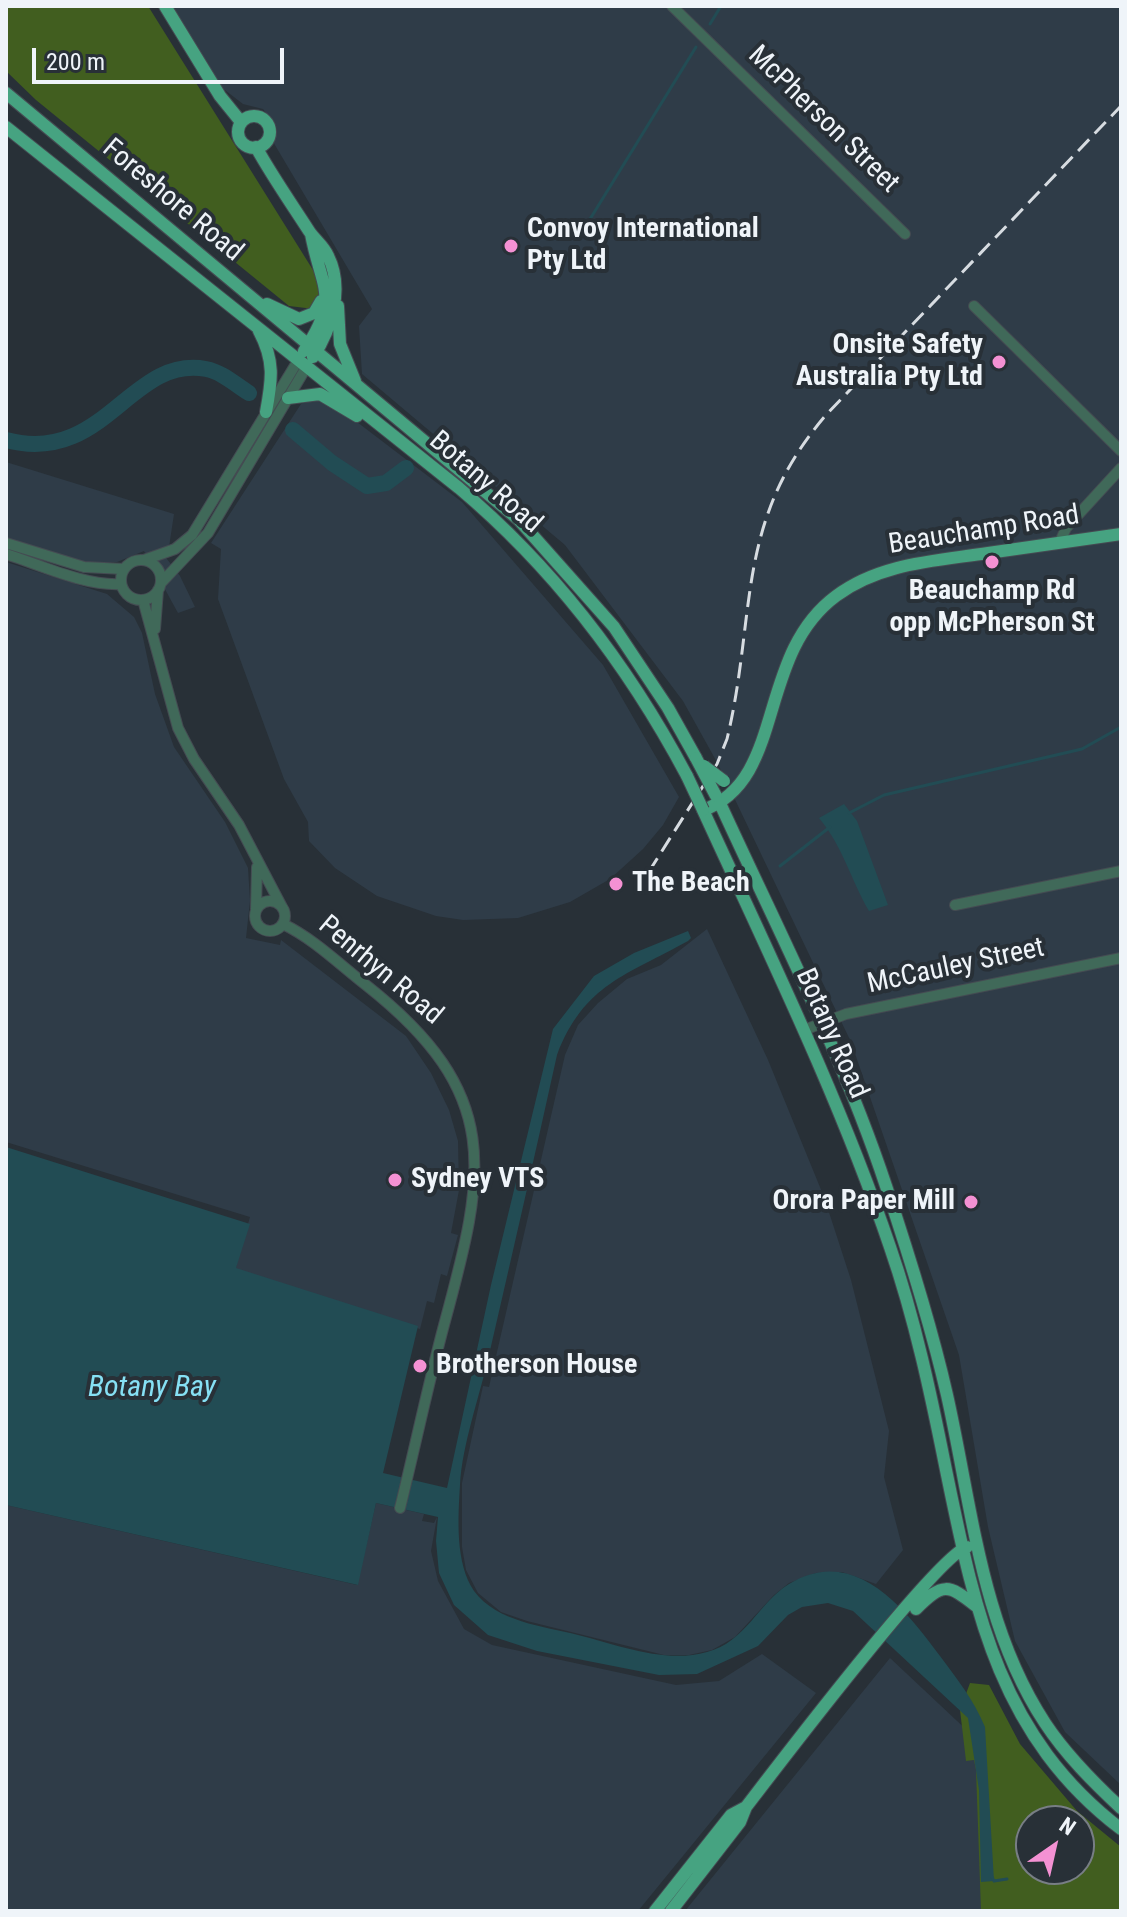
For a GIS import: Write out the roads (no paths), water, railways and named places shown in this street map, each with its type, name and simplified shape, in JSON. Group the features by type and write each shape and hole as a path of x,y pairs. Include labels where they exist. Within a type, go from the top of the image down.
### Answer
{"main road":[{"path":"165,6 218,87 220,96 245,119"},
{"name":"Foreshore Road","path":"6,93 312,349"},
{"path":"245,119 260,117 268,125 269,134 260,145"},
{"path":"245,119 239,137 246,145 260,145"},
{"name":"Foreshore Road","path":"6,127 303,363"},
{"path":"260,145 311,234 328,255 336,290 340,344 356,384"},
{"path":"311,234 327,294 312,349"},
{"path":"243,291 294,319 310,316 321,302 321,266"},
{"path":"303,363 328,328 336,290"},
{"path":"257,327 272,360 266,412"},
{"name":"Botany Road","path":"312,349 494,497 564,568 632,653 696,758 711,806 846,1124 892,1253 923,1365 976,1606 1003,1680 1031,1730 1057,1766 1103,1815 1121,1829"},
{"name":"Botany Road","path":"303,363 505,528 576,606 637,690 687,776 711,806 820,1023 885,1182 913,1269 947,1396 978,1546 1001,1635 1034,1706 1064,1750 1121,1808"},
{"path":"288,398 320,394 404,445"},
{"name":"Beauchamp Road","path":"711,806 747,779 757,760 780,674 794,643 809,622 837,595 886,570 1121,534"},
{"path":"696,758 724,781 733,781 742,773 761,740"},
{"path":"662,1910 740,1822 746,1807 881,1638 962,1548 978,1546"},
{"path":"908,1611 933,1593 947,1588 958,1592 976,1606"}],"street":[{"name":"McPherson Street","path":"672,6 905,234"},
{"path":"974,306 1121,451"},
{"path":"124,569 121,584 130,597 143,600 160,586 195,540 288,398 303,363"},
{"path":"6,554 84,573 124,569 137,560 195,540 266,412 303,363"},
{"path":"1060,542 1066,528 1121,468"},
{"path":"6,543 108,585 121,584"},
{"path":"144,560 158,568 160,586 154,639"},
{"name":"Penrhyn Road","path":"143,600 168,698 194,759 239,825 282,907 283,924"},
{"name":"Penrhyn Road","path":"257,861 255,920 262,929 273,931 283,924"},
{"path":"955,905 1121,871"},
{"name":"Penrhyn Road","path":"256,909 269,901 282,907"},
{"name":"Penrhyn Road","path":"283,924 314,943 423,1034 448,1070 470,1128 476,1162 473,1213 400,1508"},
{"name":"McCauley Street","path":"804,1030 834,1017 1121,958"}],"water":[{"path":"844,804 857,821 888,905 869,911 834,840 819,818"},
{"name":"Botany Bay","path":"688,931 691,938 688,941 627,973 594,997 580,1012 557,1055 464,1453 459,1526 461,1554 468,1580 484,1601 508,1616 625,1648 675,1656 707,1652 732,1640 778,1592 813,1574 836,1572 857,1577 876,1587 911,1619 926,1638 965,1690 985,1727 994,1881 981,1882 979,1790 968,1718 853,1611 828,1603 802,1607 788,1615 758,1646 697,1674 659,1675 537,1651 488,1635 454,1605 439,1573 436,1541 438,1517 376,1503 358,1585 6,1505 6,1147 250,1224 236,1268 418,1326 383,1473 447,1488 491,1285 553,1029 594,976 634,953"}],"waterway":[{"path":"710,24 721,6"},
{"path":"579,237 696,47"},
{"path":"6,440 40,444 68,438 93,425 157,378 180,369 212,371 249,393"},
{"path":"293,430 332,463 367,486 386,483 406,468"},
{"path":"849,813 884,795 1082,749 1121,727"},
{"path":"780,866 830,827"},
{"path":"992,1877 994,1881 1007,1879"}],"railway":[{"path":"636,892 717,764 727,739 753,570 762,532 776,493 797,455 826,415 1121,106"}],"place":[{"name":"Convoy International Pty Ltd","path":"511,246"},
{"name":"Onsite Safety Australia Pty Ltd","path":"999,362"},
{"name":"Beauchamp Rd opp McPherson St","path":"992,562"},
{"name":"The Beach","path":"616,884"},
{"name":"Sydney VTS","path":"395,1180"},
{"name":"Orora Paper Mill","path":"971,1202"},
{"name":"Brotherson House","path":"420,1366"}]}
